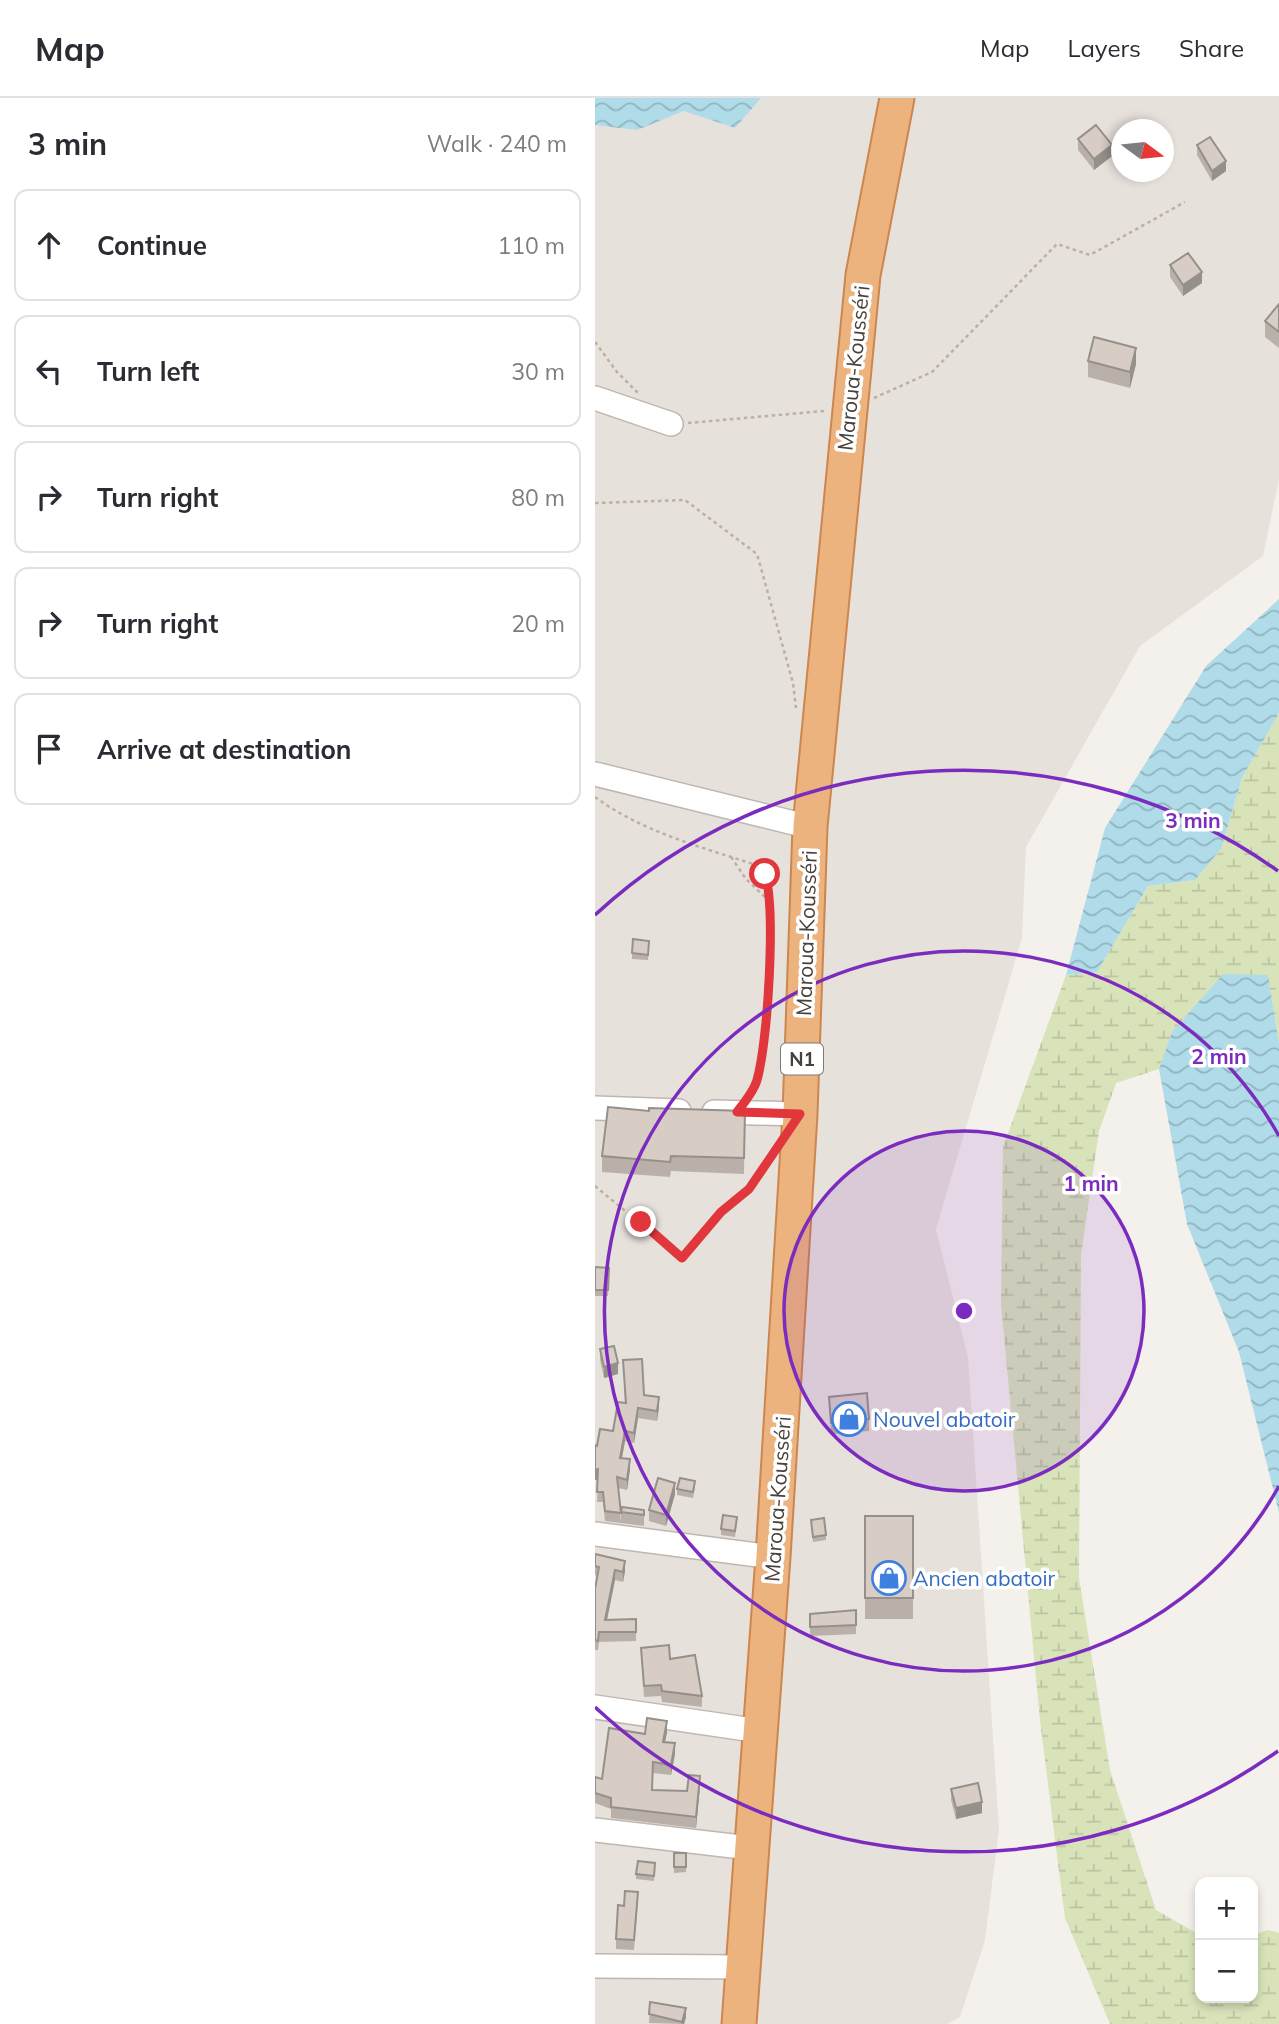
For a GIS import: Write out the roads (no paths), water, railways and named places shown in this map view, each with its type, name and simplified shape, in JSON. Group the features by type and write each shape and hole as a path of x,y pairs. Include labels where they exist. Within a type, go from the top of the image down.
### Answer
{"highway":[{"name":"Maroua-Kousséri","path":"739,2024 773,1558 800,1114 810,827 863,275 897,98"}],"street":[{"path":"595,398 671,424"},
{"path":"595,774 810,827"},
{"path":"595,1108 800,1114"},
{"path":"595,1534 773,1558"},
{"path":"595,1707 760,1731"},
{"path":"595,1830 750,1847"},
{"path":"595,1966 743,1967"}],"water":[{"path":"595,98 761,98 735,128 684,111 637,130 595,125"},
{"path":"1279,599 1279,713 1242,778 1221,849 1195,880 1148,886 1097,972 1066,975 1105,828 1206,666"},
{"path":"1223,974 1268,975 1279,1044 1279,1513 1239,1352 1187,1224 1159,1069 1172,1032"}],"place":[{"name":"Nouvel abatoir","path":"849,1419"},
{"name":"Ancien abatoir","path":"889,1578"}]}
